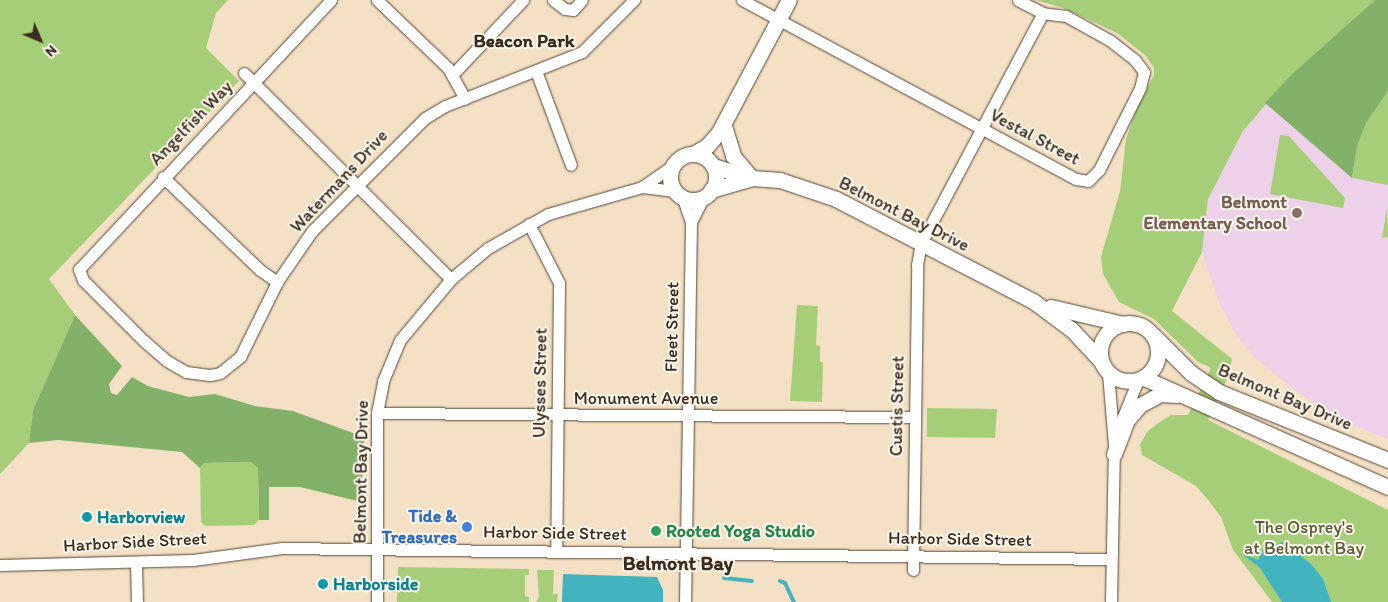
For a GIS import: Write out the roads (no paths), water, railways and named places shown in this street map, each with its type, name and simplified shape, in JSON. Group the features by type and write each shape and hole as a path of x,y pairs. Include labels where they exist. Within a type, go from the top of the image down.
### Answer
{"street":[{"name":"Angelfish Way","path":"78,271 84,260 331,0"},
{"path":"377,0 452,74 465,99"},
{"path":"452,74 523,0"},
{"path":"553,0 565,9 573,10 582,0"},
{"name":"Watermans Drive","path":"78,271 83,280 167,361 186,372 210,376 226,369 245,350 277,282 317,224 425,118 465,99 582,52 634,0"},
{"name":"Vestal Street","path":"742,0 1082,182 1093,177 1098,170 1140,88 1144,72 1135,60 1111,41 1066,16 1044,13 1018,0"},
{"path":"707,193 716,176 712,164 727,123 789,0"},
{"name":"Custis Street","path":"913,570 917,265 921,244 1044,13"},
{"path":"536,71 571,165"},
{"path":"244,73 452,279"},
{"path":"692,154 711,143 727,123"},
{"path":"727,123 733,156 752,178"},
{"name":"Belmont Bay Drive","path":"377,602 379,548 377,413 383,381 400,340 452,279 488,248 529,224 569,206 642,187 680,158 692,154 712,164 752,178 780,180 817,191 1033,301 1064,312 1123,324 1144,326 1191,373 1219,392 1388,460"},
{"path":"673,165 670,179 678,194"},
{"path":"163,177 260,270 277,282"},
{"name":"Belmont Bay Drive","path":"642,187 678,194 690,199 752,178"},
{"name":"Fleet Street","path":"691,222 707,193"},
{"name":"Fleet Street","path":"678,194 691,222 685,602"},
{"name":"Ulysses Street","path":"529,224 559,283 556,415 556,551"},
{"name":"Belmont Bay Drive","path":"1033,301 1072,330 1105,367"},
{"path":"1111,602 1114,450 1105,367 1100,349 1104,338 1123,324"},
{"path":"1114,450 1141,379 1158,359 1154,336"},
{"path":"1105,367 1120,380 1141,379 1388,487"},
{"path":"1114,450 1127,420 1140,404 1161,394 1188,398"},
{"name":"Monument Avenue","path":"377,413 915,417"},
{"name":"Harbor Side Street","path":"0,565 193,560 282,548 1111,559"},
{"path":"136,562 137,602"}],"water":[{"path":"1283,542 1311,564 1323,579 1331,602 1282,602 1260,568 1241,553 1258,560 1263,549"},
{"path":"563,574 657,577 663,590 663,602 562,602"}],"waterway":[{"path":"724,578 752,581"},
{"path":"780,581 785,583 794,602"}],"place":[{"name":"Belmont Elementary School","path":"1297,213"},
{"name":"Harborview","path":"87,517"},
{"name":"Tide & Treasures","path":"467,527"},
{"name":"Rooted Yoga Studio","path":"656,531"},
{"name":"Harborside","path":"323,584"}],"district":[{"name":"Beacon Park","path":"524,41"},
{"name":"Belmont Bay","path":"678,563"}],"park label":[{"name":"The Osprey's at Belmont Bay","path":"1304,538"}]}
